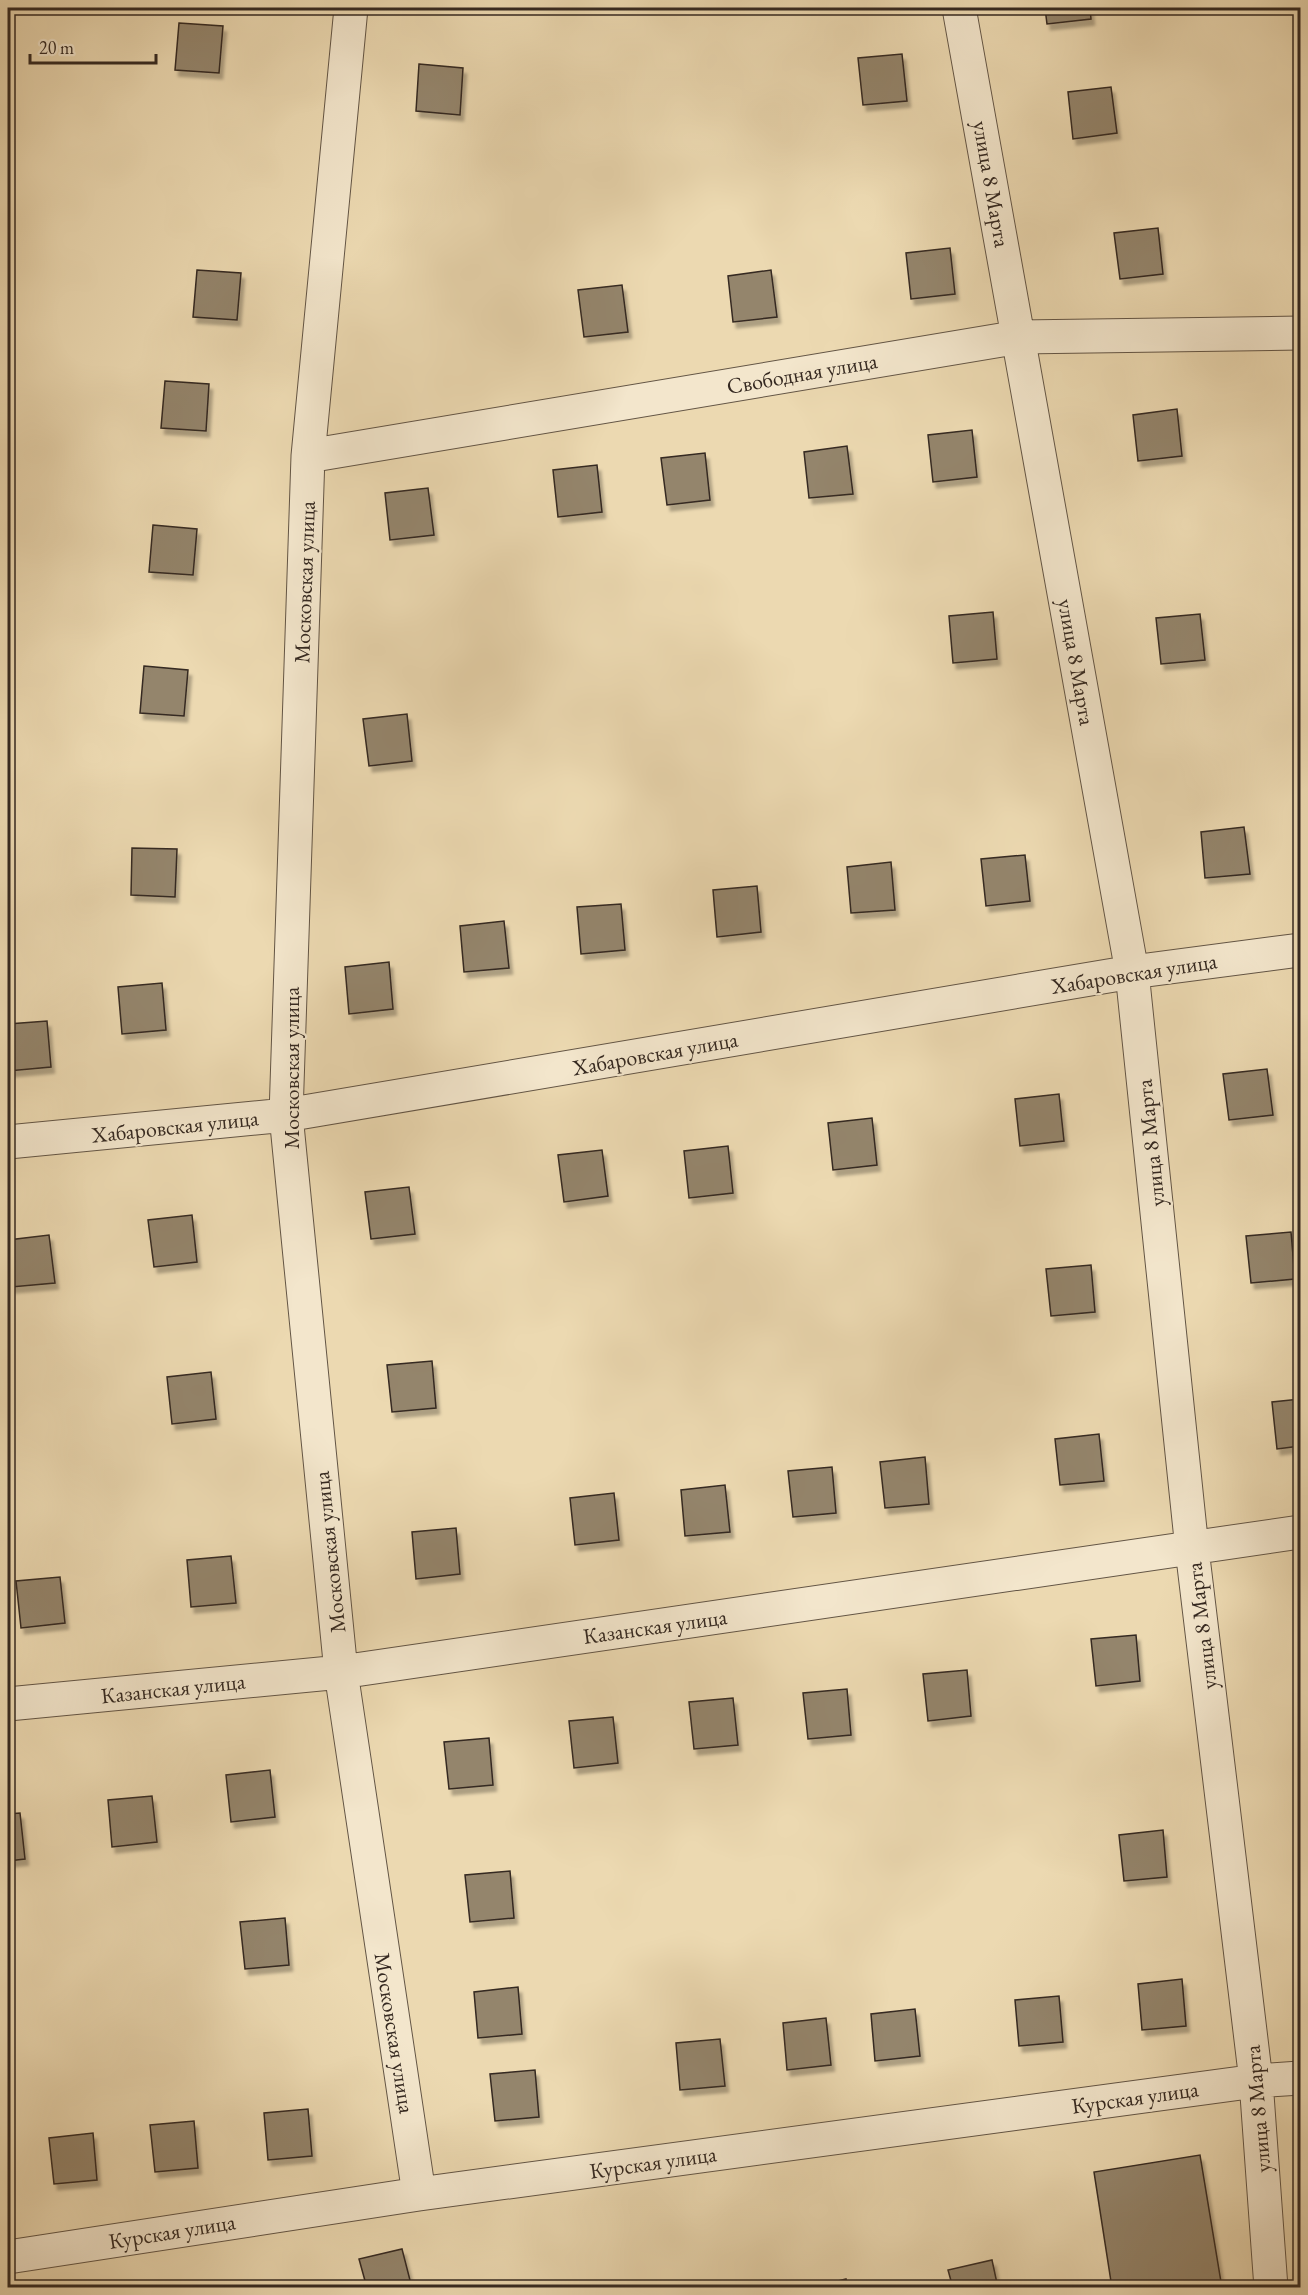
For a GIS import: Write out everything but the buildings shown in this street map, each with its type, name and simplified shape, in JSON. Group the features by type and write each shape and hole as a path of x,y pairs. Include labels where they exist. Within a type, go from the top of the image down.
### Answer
{"street":[{"name":"Московская улица","path":"351,8 308,456 286,1115 341,1671 419,2194"},
{"name":"улица 8 Марта","path":"959,8 1132,972 1192,1549 1256,2081 1271,2288"},
{"name":"Свободная улица","path":"308,456 1019,337 1300,333"},
{"name":"Хабаровская улица","path":"8,1142 286,1115 1132,972 1300,950"},
{"name":"Казанская улица","path":"8,1704 341,1671 1300,1532"},
{"name":"Курская улица","path":"8,2256 419,2194 1256,2081 1300,2078"}]}
